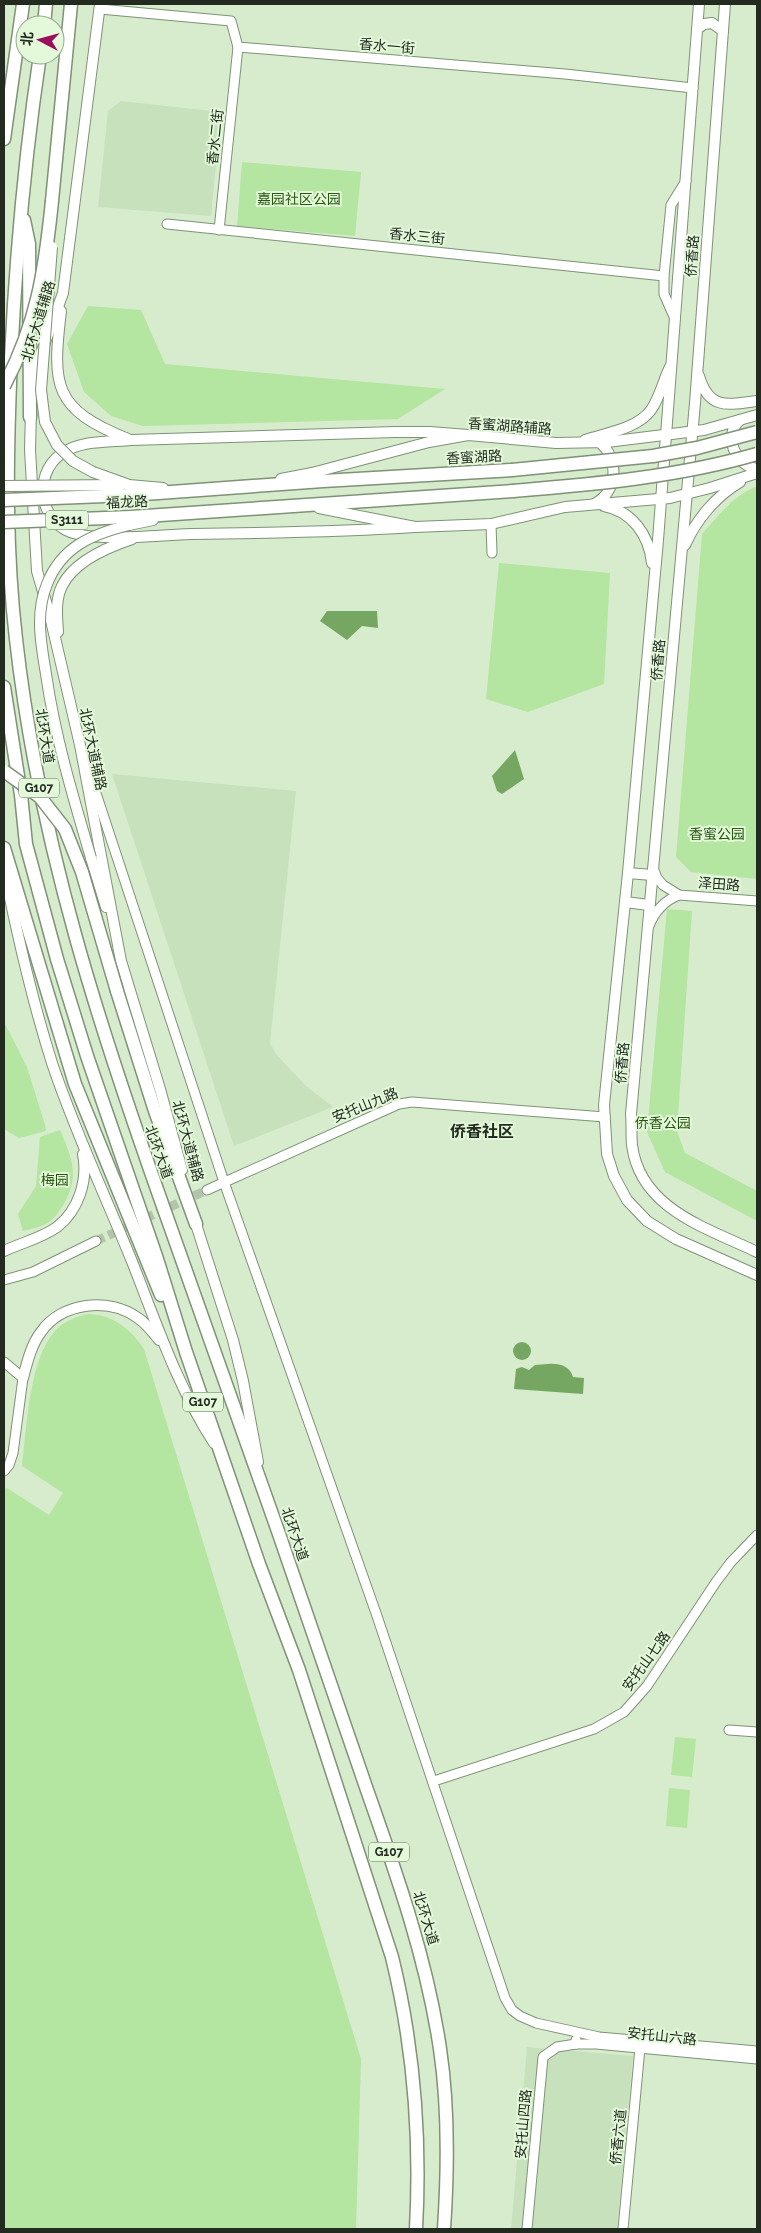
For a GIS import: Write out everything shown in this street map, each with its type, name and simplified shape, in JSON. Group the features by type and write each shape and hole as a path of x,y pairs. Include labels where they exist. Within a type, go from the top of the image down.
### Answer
{"highway":[{"path":"4,139 23,4"},
{"path":"4,386 27,336 36,307 47,250 71,4"},
{"name":"北环大道","path":"39,65 30,122 14,293 7,463 8,540 16,640 36,775 61,889 121,1090 263,1489 396,1872 420,1947 441,2056 446,2105 447,2173 444,2229"},
{"path":"21,208 29,244 30,417"},
{"name":"香蜜湖路","path":"189,491 512,470 660,455 757,432"},
{"path":"300,506 513,491 663,476 757,454"},
{"name":"福龙路","path":"4,500 130,490 189,491"},
{"name":"福龙路","path":"4,522 130,521 192,513 300,506"},
{"name":"G107","path":"4,687 21,795 26,844 40,900 87,1056 157,1259 220,1452 299,1670 392,1957 405,2017 416,2100 418,2195 416,2229"},
{"path":"4,771 40,797 65,829 82,872 155,1111 196,1224"},
{"path":"4,848 75,1084 141,1251 186,1352"}],"main road":[{"name":"侨香路","path":"698,4 673,359 628,873 604,1105 607,1154 614,1176 627,1200 648,1221 676,1238 757,1275"},
{"name":"侨香路","path":"725,4 687,494 631,1114 632,1146 640,1170 650,1190 663,1204 685,1218 757,1252"},
{"name":"北环大道辅路","path":"100,6 63,292 38,359 30,417 37,571 80,745 121,961 160,1089 196,1224 234,1340 244,1381 263,1489"},
{"path":"697,29 704,24 712,23 723,31"},
{"path":"52,201 51,264 41,390 45,422 57,445 73,461 130,490"},
{"path":"63,292 56,360 63,393 70,404 88,421 100,428 131,440"},
{"path":"572,444 633,424 644,417 656,400 673,359"},
{"path":"697,365 702,387 713,401 725,404 757,401"},
{"name":"香蜜湖路辅路","path":"234,488 312,473 429,442 468,435 572,444 666,436 757,416"},
{"path":"740,420 734,432 735,451 742,464 757,472"},
{"path":"468,435 407,432 131,440 78,446 60,455 48,468 44,477 44,496 49,516 64,530 89,535 144,536 415,528 491,524 557,508 661,499 687,494 757,472"},
{"path":"593,504 602,499 608,491 614,473 610,457 599,442"},
{"path":"681,556 692,531 715,502 736,484 757,472"},
{"path":"4,486 130,490"},
{"path":"593,504 618,510 635,523 650,550 654,580"},
{"path":"300,506 339,510 415,528"},
{"path":"121,961 53,719 41,641 40,607 46,584 64,557 75,546 85,539 130,521"},
{"path":"62,670 57,609 62,586 79,566 110,546 144,536"},
{"path":"4,869 18,937 39,1021 80,1140 168,1354 205,1428 220,1452"},
{"path":"628,873 652,871"},
{"path":"625,902 649,905"},
{"path":"4,1251 56,1227 72,1209 84,1180 84,1160 80,1140"},
{"path":"23,1378 30,1356 42,1330 60,1314 80,1307 103,1306 126,1310 150,1328 168,1354"}],"street":[{"path":"100,6 231,21 238,48"},
{"name":"香水一街","path":"238,48 565,74 693,88"},
{"name":"香水二街","path":"219,230 238,48"},
{"name":"侨香路","path":"675,319 664,294 664,276 671,205 686,181"},
{"name":"香水三街","path":"167,224 664,276"},
{"path":"491,524 492,553"},
{"path":"80,745 224,1182 434,1780"},
{"name":"泽田路","path":"652,871 663,885 679,895 757,901"},
{"name":"泽田路","path":"647,932 651,920 658,909 679,895"},
{"name":"安托山九路","path":"207,1190 399,1104 412,1102 605,1117"},
{"path":"4,1280 33,1272 96,1241"},
{"path":"4,1362 23,1378 13,1453 9,1465 4,1471"},
{"name":"安托山七路","path":"434,1780 594,1729 624,1712 648,1686 716,1582 757,1535"},
{"path":"729,1730 757,1732"},
{"name":"安托山六路","path":"434,1780 505,1998 512,2010 520,2016 536,2022 599,2037 757,2051"},
{"path":"576,2044 577,2032"},
{"name":"安托山六路","path":"576,2044 757,2059"},
{"name":"安托山四路","path":"526,2229 543,2057 557,2047 576,2044"},
{"name":"侨香六道","path":"622,2229 640,2048"}],"shaded area":[{"path":"121,101 221,112 211,216 98,207 108,111"},
{"path":"327,611 377,611 378,628 362,626 347,640 320,621"},
{"path":"515,750 524,779 502,794 497,791 492,776"},
{"path":"112,774 296,791 270,1043 276,1054 306,1086 333,1107 234,1146"},
{"path":"522,1342 529,1344 531,1351 529,1358 522,1360 515,1358 513,1351 515,1344"},
{"path":"535,1365 564,1366 572,1373 573,1377 584,1378 583,1394 514,1389 516,1369 522,1367 529,1370"},
{"path":"527,2047 633,2056 617,2229 511,2229"}],"green space":[{"name":"嘉园社区公园","path":"242,162 361,172 355,236 237,226"},
{"path":"88,306 141,310 165,364 445,389 398,419 143,426 111,416 84,392 67,344"},
{"name":"香蜜公园","path":"757,486 757,879 691,872 676,857 702,534 733,501"},
{"path":"499,563 610,573 604,684 528,712 486,699"},
{"name":"侨香公园","path":"667,909 692,911 677,1131 685,1153 757,1191 757,1221 665,1172 647,1132"},
{"path":"4,1022 27,1067 46,1131 19,1138 4,1129"},
{"name":"梅园","path":"60,1130 71,1159 73,1175 69,1194 57,1214 51,1220 40,1227 23,1231 18,1214 36,1186 40,1137"},
{"path":"87,1314 105,1317 120,1324 133,1335 144,1349 361,2059 356,2229 4,2229 4,1489 7,1488 49,1515 63,1493 22,1466 28,1412 35,1372 41,1354 49,1339 62,1325"},
{"path":"675,1737 696,1739 692,1777 671,1775"},
{"path":"669,1788 690,1790 687,1828 666,1826"}],"tunnel":[{"path":"96,1241 207,1190"}],"district":[{"name":"侨香社区","path":"482,1131"}]}
